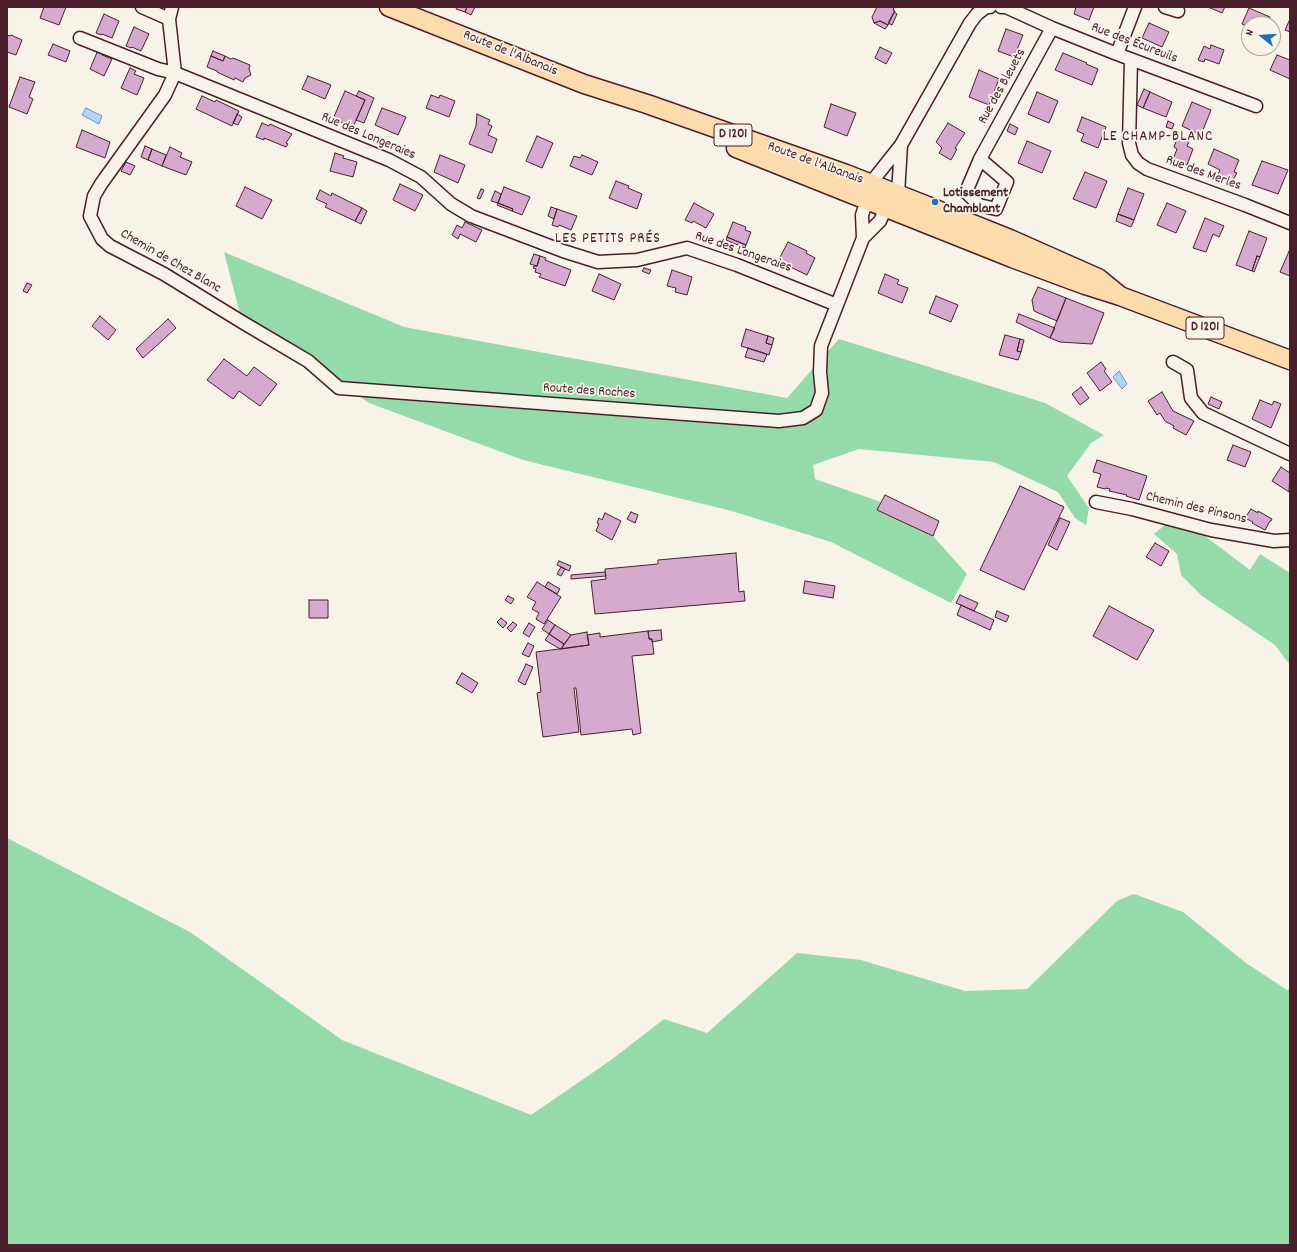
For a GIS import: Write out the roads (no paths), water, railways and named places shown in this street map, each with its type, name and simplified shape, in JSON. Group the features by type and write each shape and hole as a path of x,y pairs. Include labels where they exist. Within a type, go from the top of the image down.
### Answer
{"main road":[{"name":"Route de l'Albanais","path":"389,7 584,84 846,174 877,195 1018,260 1085,285 1120,296 1290,360"},
{"path":"584,84 651,114 798,172 877,195"},
{"name":"Route de l'Albanais","path":"877,195 898,194 1010,240 1098,278 1120,296"}],"street":[{"path":"142,7 170,13 175,73"},
{"path":"837,305 863,238 862,215 877,195 901,145 970,23 977,14 986,7 990,7"},
{"name":"Rue des Écureuils","path":"1001,7 1131,60 1256,106"},
{"path":"1117,54 1135,7"},
{"path":"1165,7 1178,11"},
{"name":"Rue des Bleuets","path":"980,159 1052,28"},
{"name":"Rue des Longeraies","path":"80,38 158,69 175,73 389,160 421,177 451,204 470,216 563,251 598,262 637,260 687,248 737,265 837,305"},
{"name":"Rue des Merles","path":"1131,60 1129,143 1132,155 1138,163 1147,169 1245,205 1290,224"},
{"name":"Chemin de Chez Blanc","path":"175,73 165,95 94,196 90,216 96,229 102,239 110,246 164,274 308,361 339,388"},
{"path":"898,194 901,145"},
{"path":"877,195 942,218 964,221"},
{"path":"863,238 880,221 877,195"},
{"name":"Route des Roches","path":"339,388 779,421 803,418 816,410 822,393 820,372 821,346 837,305"},
{"path":"1173,362 1187,370 1191,398 1203,413 1290,454"},
{"name":"Chemin des Pinsons","path":"1096,502 1132,509 1211,530 1274,541 1290,540"}],"water":[{"path":"86,108 102,116 99,124 82,115"},
{"path":"1119,371 1127,384 1122,389 1113,377"}],"place":[{"name":"Lotissement Chamblant","path":"935,202"}],"district":[{"name":"LE CHAMP-BLANC","path":"1158,138"},
{"name":"LES PETITS PRÉS","path":"608,240"}]}
